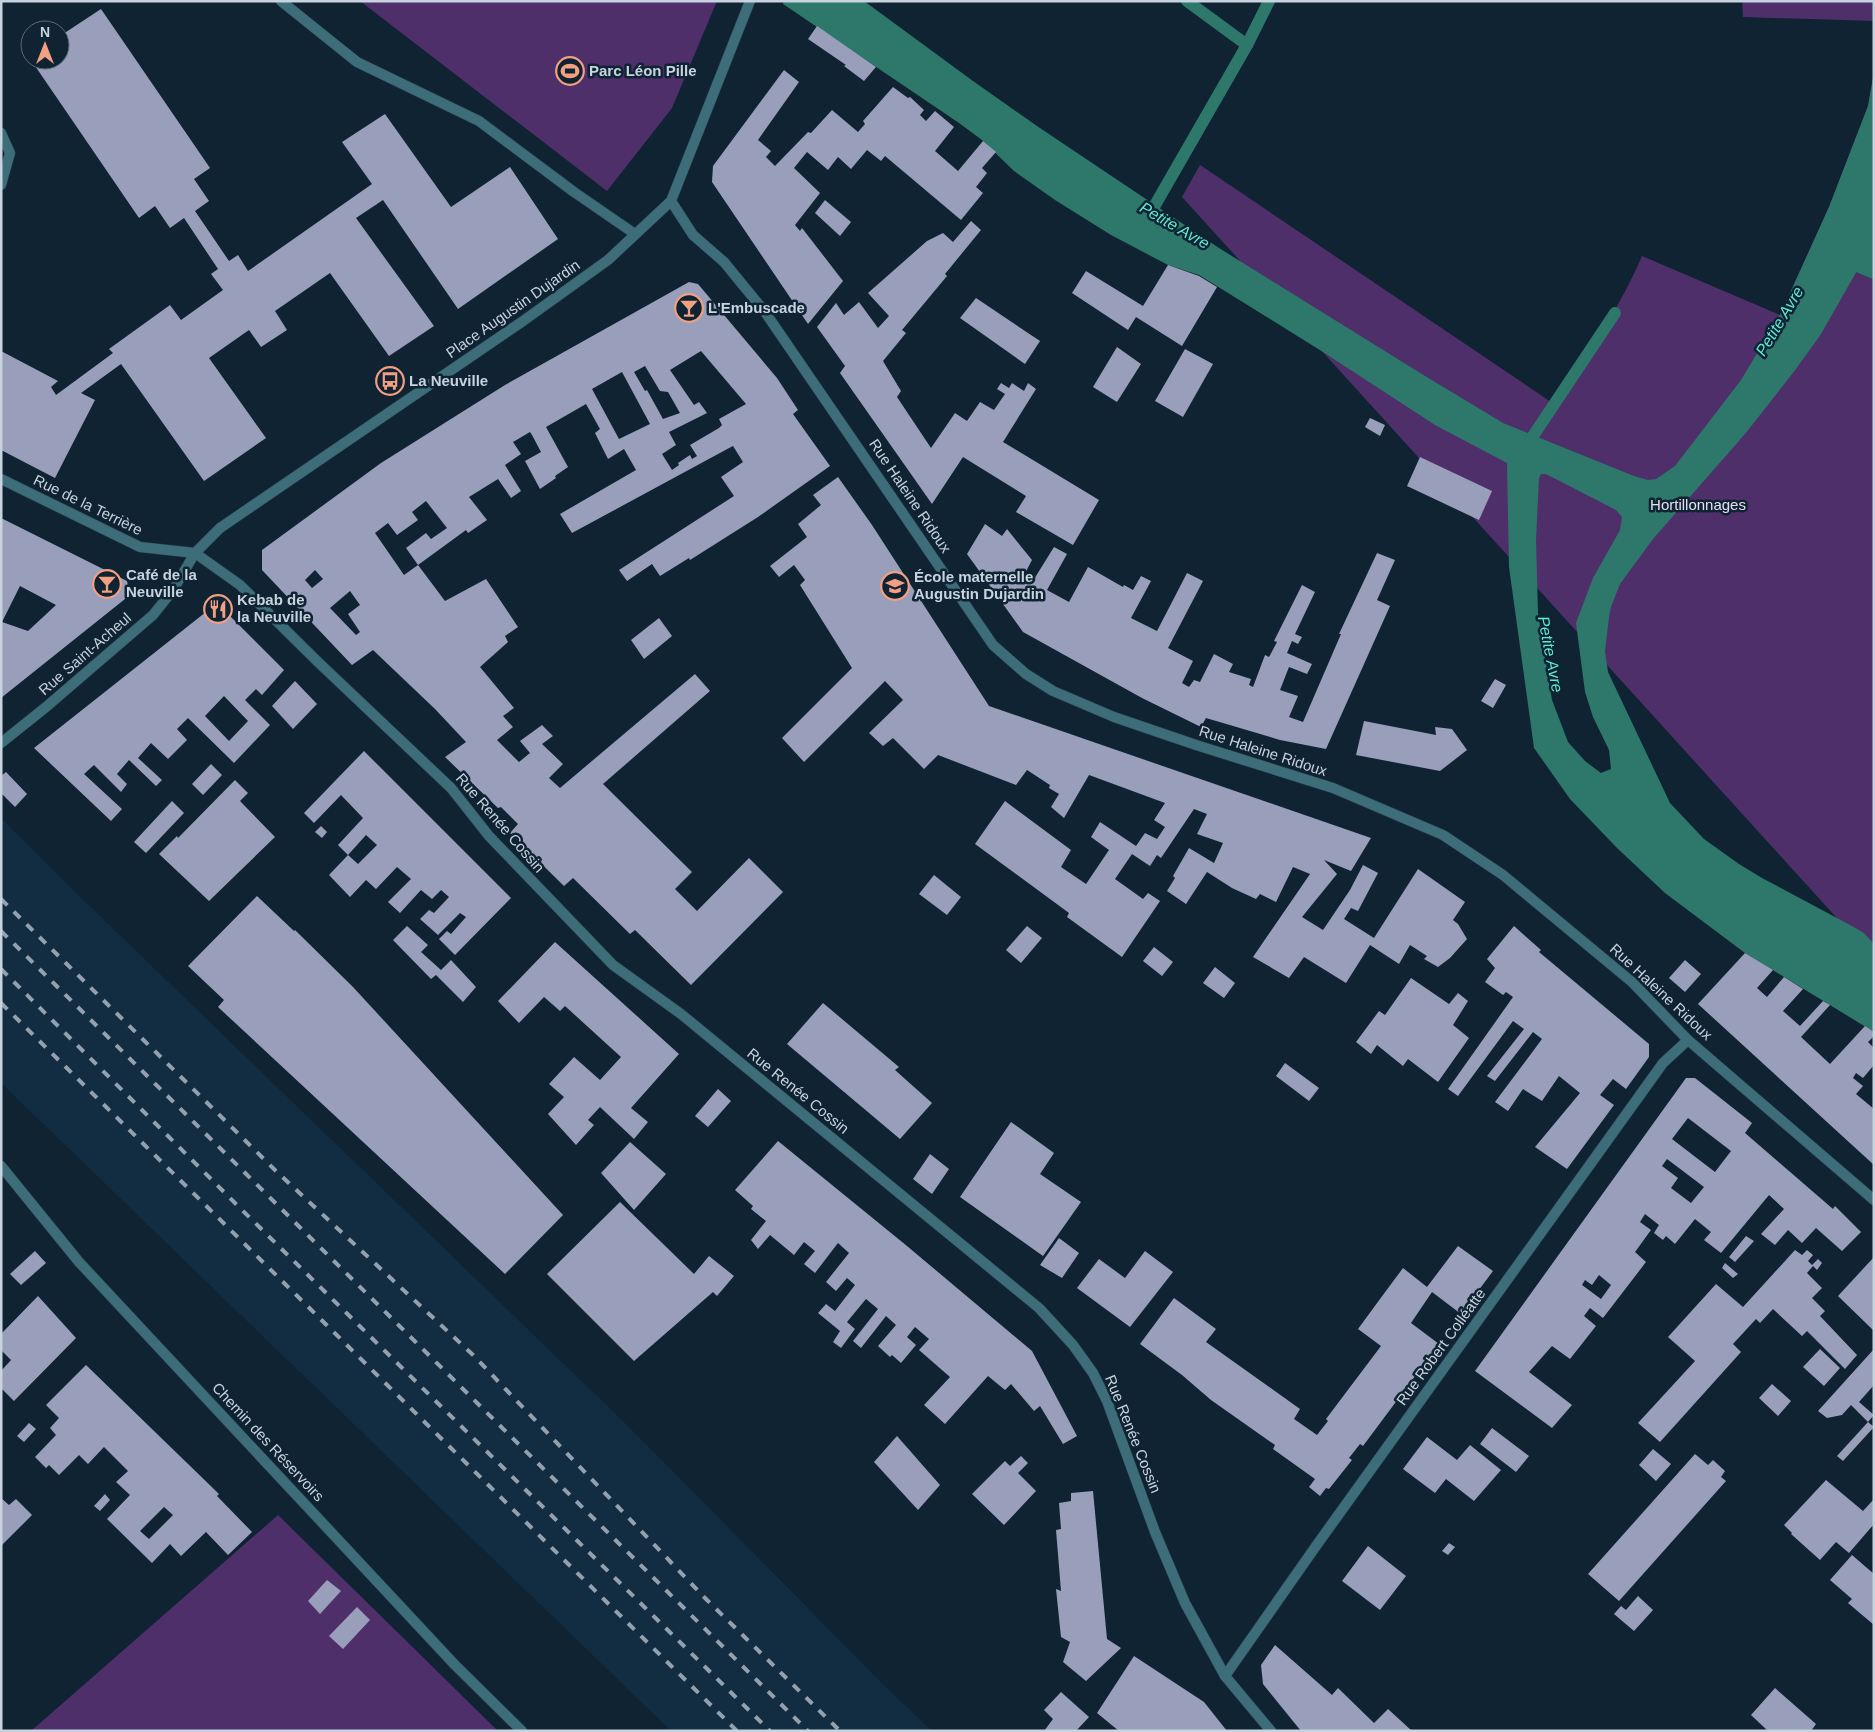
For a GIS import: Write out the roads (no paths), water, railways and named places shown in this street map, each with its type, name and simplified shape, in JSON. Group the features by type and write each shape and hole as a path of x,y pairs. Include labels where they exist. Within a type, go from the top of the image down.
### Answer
{"street":[{"path":"281,1 357,62 479,121 574,192 635,234"},
{"name":"Place Augustin Dujardin","path":"194,553 220,528 523,321 608,260 671,202 750,1"},
{"path":"1,132 10,153 1,185"},
{"name":"Rue Haleine Ridoux","path":"671,202 693,235 724,262 764,312 993,645 1026,674 1053,691 1114,716 1196,745 1333,788 1443,835 1503,875 1632,982 1688,1040 1874,1200"},
{"name":"Rue de la Terrière","path":"1,480 140,547 194,553"},
{"name":"Rue Saint-Acheul","path":"1,743 153,615 173,590 194,553"},
{"name":"Rue Renée Cossin","path":"194,553 240,585 452,788 489,836 613,965 681,1014 1039,1308 1073,1345 1108,1401 1155,1532 1181,1594 1202,1637 1224,1676 1271,1731"},
{"name":"Rue Robert Colléatte","path":"1224,1676 1663,1063 1688,1040"},
{"name":"Chemin des Réservoirs","path":"1,1166 79,1262 448,1657 522,1731"}],"water":[{"name":"Petite Avre","path":"784,1 864,1 1037,126 1219,248 1425,376 1503,423 1648,480 1656,479 1675,466 1741,380 1780,315 1829,207 1868,106 1874,72 1874,270 1862,267 1858,269 1821,334 1796,369 1745,434 1653,539 1620,584 1611,607 1605,651 1608,672 1670,803 1704,839 1739,864 1864,933 1874,944 1874,1032 1745,953 1665,893 1617,848 1570,799 1534,748 1509,567 1507,463 1435,425 1323,352 1199,275 1168,265 1111,235 1055,200 1014,171 982,140 959,123 783,4","holes":["1541,474 1546,474 1616,510 1622,517 1620,530 1593,578 1576,623 1585,692 1593,717 1609,750 1611,769 1601,773 1585,761 1568,742 1552,700 1538,613 1536,541 1539,478"]}],"waterway":[{"path":"1187,1 1247,45"},
{"name":"Petite Avre","path":"1147,219 1247,45 1269,1"},
{"path":"1845,261 1874,273"},
{"path":"1525,448 1615,313"}],"railway":[{"path":"1,899 276,1171 473,1355 706,1599 840,1731"},
{"path":"1,931 808,1731"},
{"path":"1,969 239,1207 770,1731"},
{"path":"1,1003 737,1731"}],"place":[{"name":"Parc Léon Pille","path":"570,71"},
{"name":"L'Embuscade","path":"689,308"},
{"name":"La Neuville","path":"390,381"},
{"name":"Café de la Neuville","path":"107,584"},
{"name":"École maternelle Augustin Dujardin","path":"895,586"},
{"name":"Kebab de la Neuville","path":"218,609"}],"park label":[{"name":"Hortillonnages","path":"1698,505"}]}
